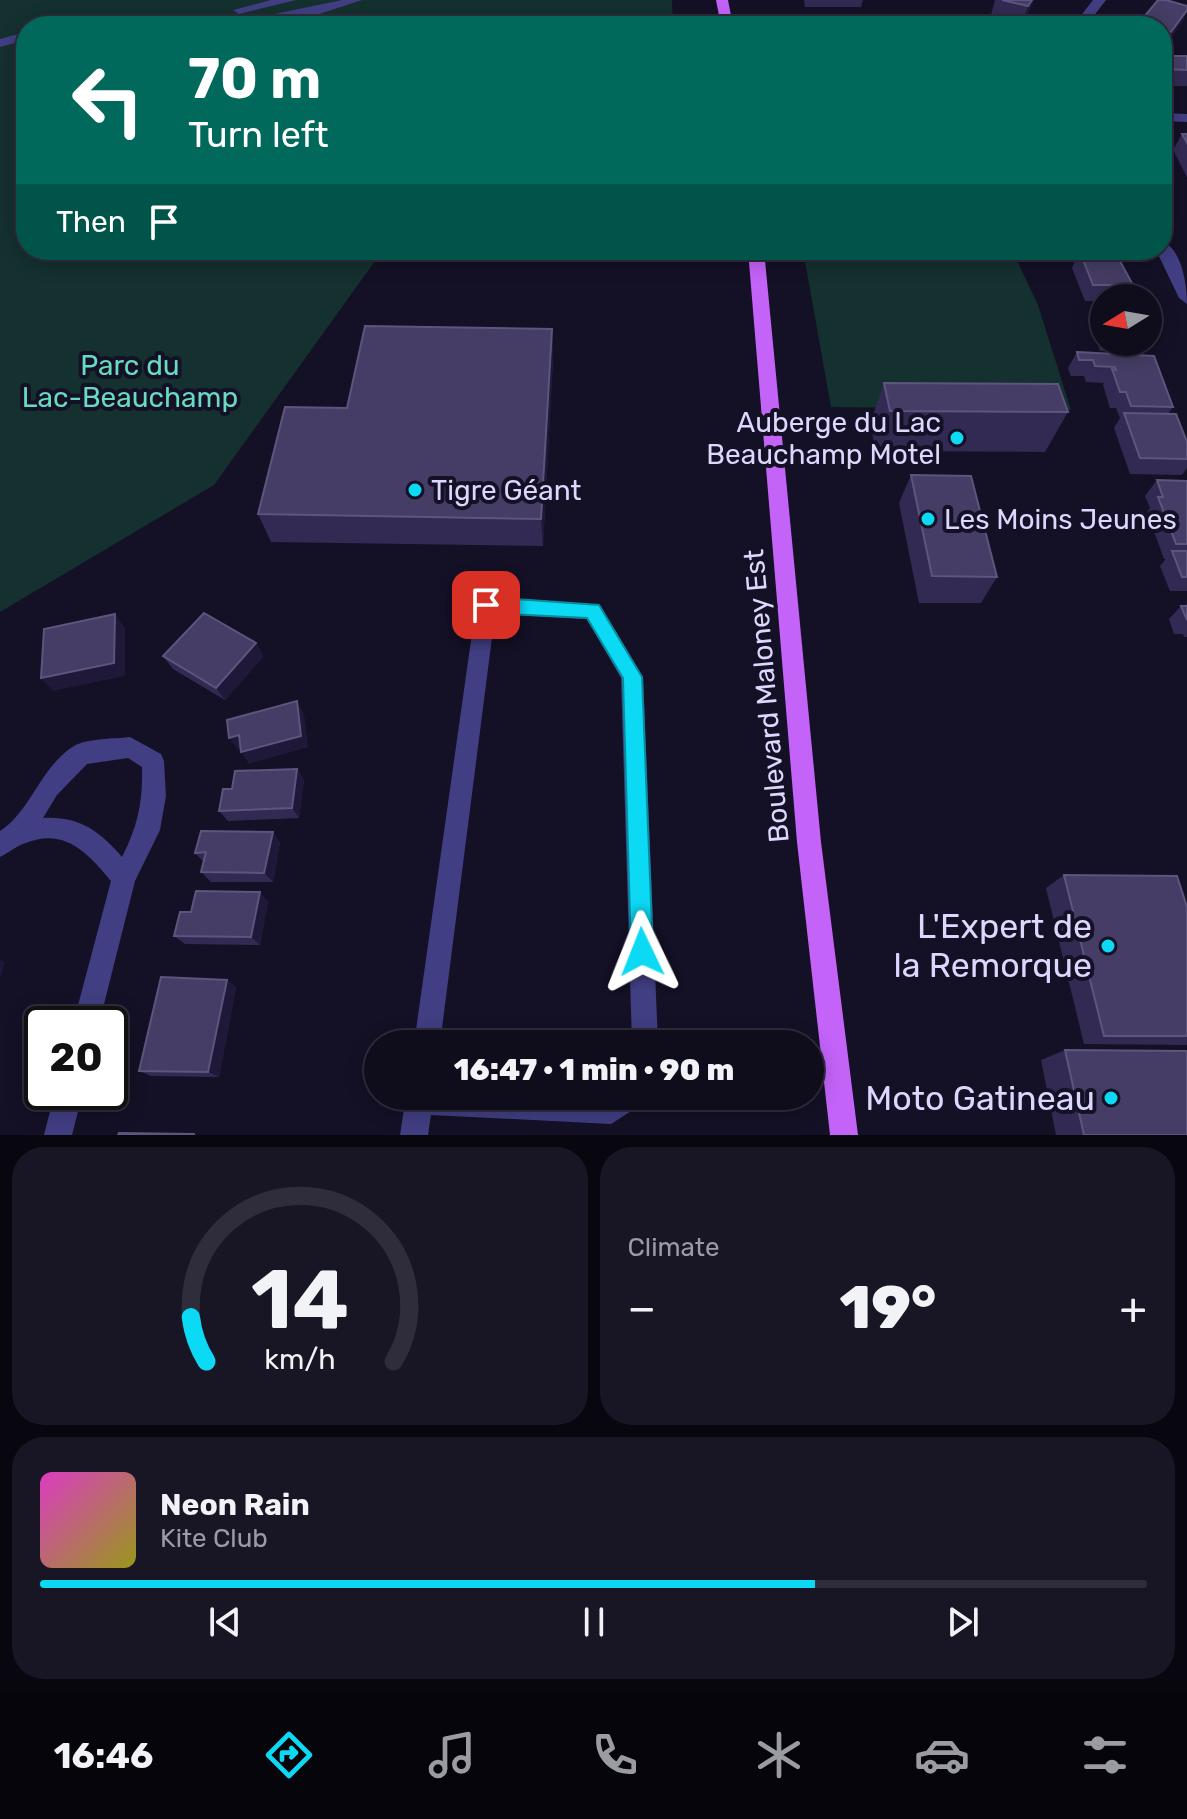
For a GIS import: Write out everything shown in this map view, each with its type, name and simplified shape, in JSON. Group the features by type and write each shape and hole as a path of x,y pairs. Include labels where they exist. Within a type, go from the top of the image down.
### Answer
{"main road":[{"name":"Boulevard Maloney Est","path":"757,260 809,842 844,1135"}],"street":[{"path":"206,16 290,0"},
{"path":"291,16 356,0"},
{"path":"1087,16 1100,0"},
{"path":"1169,260 1187,298"},
{"path":"429,1030 486,605 593,611 632,677 645,1030"},
{"path":"10,838 49,787 81,754 130,747 153,761 154,796 148,830 124,878 91,1006"},
{"path":"10,838 57,826 91,838 124,878"},
{"path":"58,1135 64,1110"},
{"path":"414,1135 417,1110"}],"green space":[{"name":"Parc du Lac-Beauchamp","path":"0,0 672,0 673,16 16,16 16,260 376,260 214,485 0,612"},
{"path":"805,260 1017,260 1038,305 1071,410 831,407"}],"building":[{"path":"1002,0 1032,0 1028,6"},
{"path":"1158,0 1187,6 1172,31 1172,16 1145,16"},
{"path":"1172,54 1187,56 1187,70 1172,69"},
{"path":"1083,260 1119,260 1132,284 1093,284"},
{"name":"Tigre Géant","path":"365,326 552,329 541,519 258,514 285,407 347,408"},
{"path":"1077,352 1090,353 1090,356 1154,356 1173,407 1131,406 1126,392 1120,392 1112,369 1116,370 1115,367 1095,366 1093,360 1079,360"},
{"path":"884,383 1058,384 1068,412 890,411"},
{"path":"1124,413 1176,414 1187,442 1187,459 1140,458"},
{"path":"911,475 971,476 997,577 932,576"},
{"path":"1157,480 1187,481 1187,544 1176,544 1158,497 1163,497"},
{"path":"1172,551 1187,551 1187,577 1182,577"},
{"path":"1181,606 1187,606 1187,620"},
{"path":"204,613 256,643 216,688 163,656"},
{"path":"115,614 114,663 41,678 44,629"},
{"path":"297,701 301,736 241,752 239,735 229,738 227,720"},
{"path":"297,769 292,808 219,811 223,789 232,789 235,771"},
{"path":"201,831 273,832 264,873 201,872 206,852 195,853"},
{"path":"1064,875 1177,876 1187,907 1187,1036 1104,1036"},
{"path":"196,891 260,892 251,937 174,936 180,912 191,912"},
{"path":"161,977 227,980 208,1072 139,1071"},
{"name":"Moto Gatineau","path":"1065,1050 1187,1051 1187,1135 1084,1135"},
{"path":"194,1134 194,1135 118,1135"}],"place":[{"name":"Auberge du Lac Beauchamp Motel","path":"957,438"},
{"name":"Tigre Géant","path":"415,490"},
{"name":"Les Moins Jeunes","path":"928,519"},
{"name":"L'Expert de la Remorque","path":"1108,946"},
{"name":"Moto Gatineau","path":"1111,1098"}],"route":[{"path":"486,605 593,611 632,677 642,952"}]}
